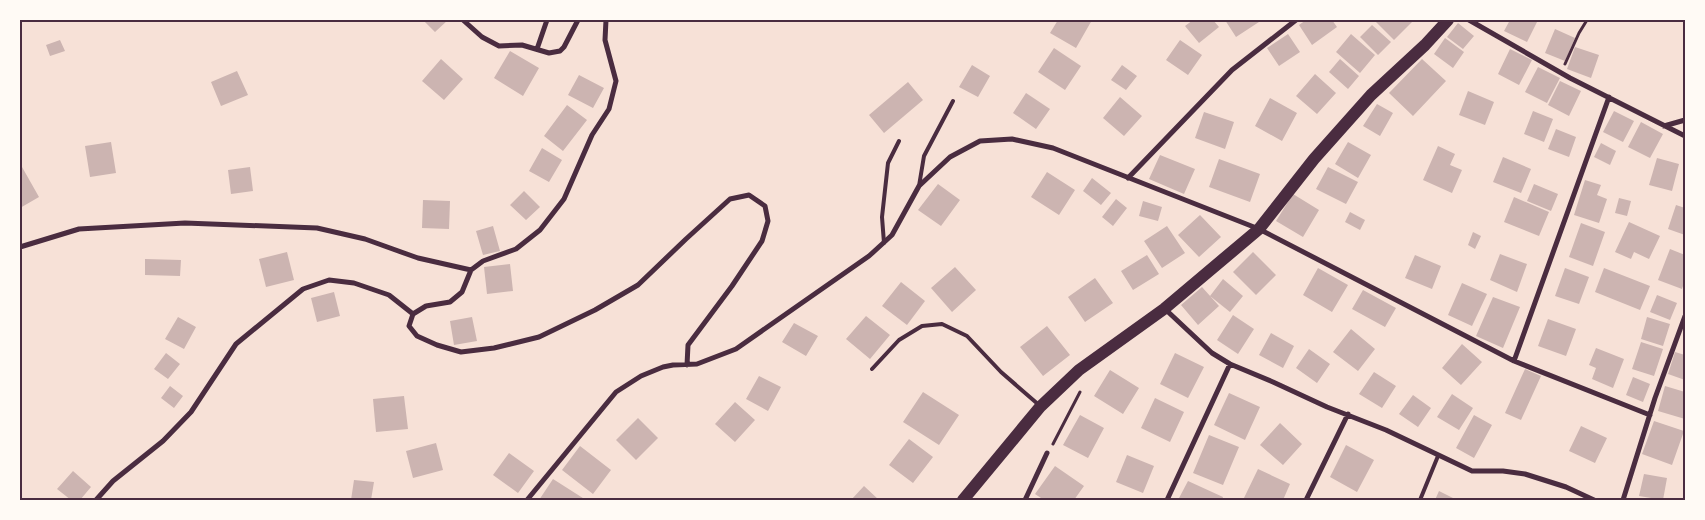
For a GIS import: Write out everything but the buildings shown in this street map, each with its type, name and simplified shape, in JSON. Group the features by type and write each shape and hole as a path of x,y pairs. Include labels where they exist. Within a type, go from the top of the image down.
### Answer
{"main road":[{"path":"963,500 1040,407 1079,370 1164,309 1259,229 1314,159 1371,95 1448,20"}],"street":[{"path":"463,20 482,38 499,46 522,45 549,53 560,51 564,47 578,20"},
{"path":"537,49 547,20"},
{"path":"606,20 605,40 616,81 609,109 592,135 564,199 540,230 516,249 483,261 471,270 462,292 450,302 426,306 413,314 409,326 417,336 437,345 461,352 494,348 539,337 595,310 638,285 730,199 749,195 765,206 768,221 762,241 732,286 688,345 687,365"},
{"path":"1128,178 1232,70 1296,20"},
{"path":"1470,20 1562,73 1685,136"},
{"path":"1514,361 1609,97"},
{"path":"1664,126 1685,120"},
{"path":"527,500 616,392 641,376 663,367 697,364 736,349 869,256 892,235 919,186 950,157 980,141 1012,139 1053,148 1259,229 1514,361 1650,416"},
{"path":"20,247 79,229 89,228 185,222 317,228 365,239 418,258 471,270"},
{"path":"96,500 113,481 163,441 191,412 236,344 303,288 329,280 354,283 389,295 413,314"},
{"path":"1164,309 1212,353 1230,364 1326,407 1386,430 1472,471 1503,471 1525,474 1566,487 1594,500"},
{"path":"1622,500 1685,316"},
{"path":"1167,500 1230,364"},
{"path":"1306,500 1348,414"},
{"path":"1025,500 1047,453"}],"lane":[{"path":"919,186 924,156 954,101"},
{"path":"884,243 882,217 888,163 899,142"},
{"path":"872,369 899,340 922,326 942,324 967,336 1001,372 1040,407"},
{"path":"1420,500 1438,456"}],"path":[{"path":"1562,73 1579,33 1587,20"},
{"path":"1047,453 1084,385"}]}
